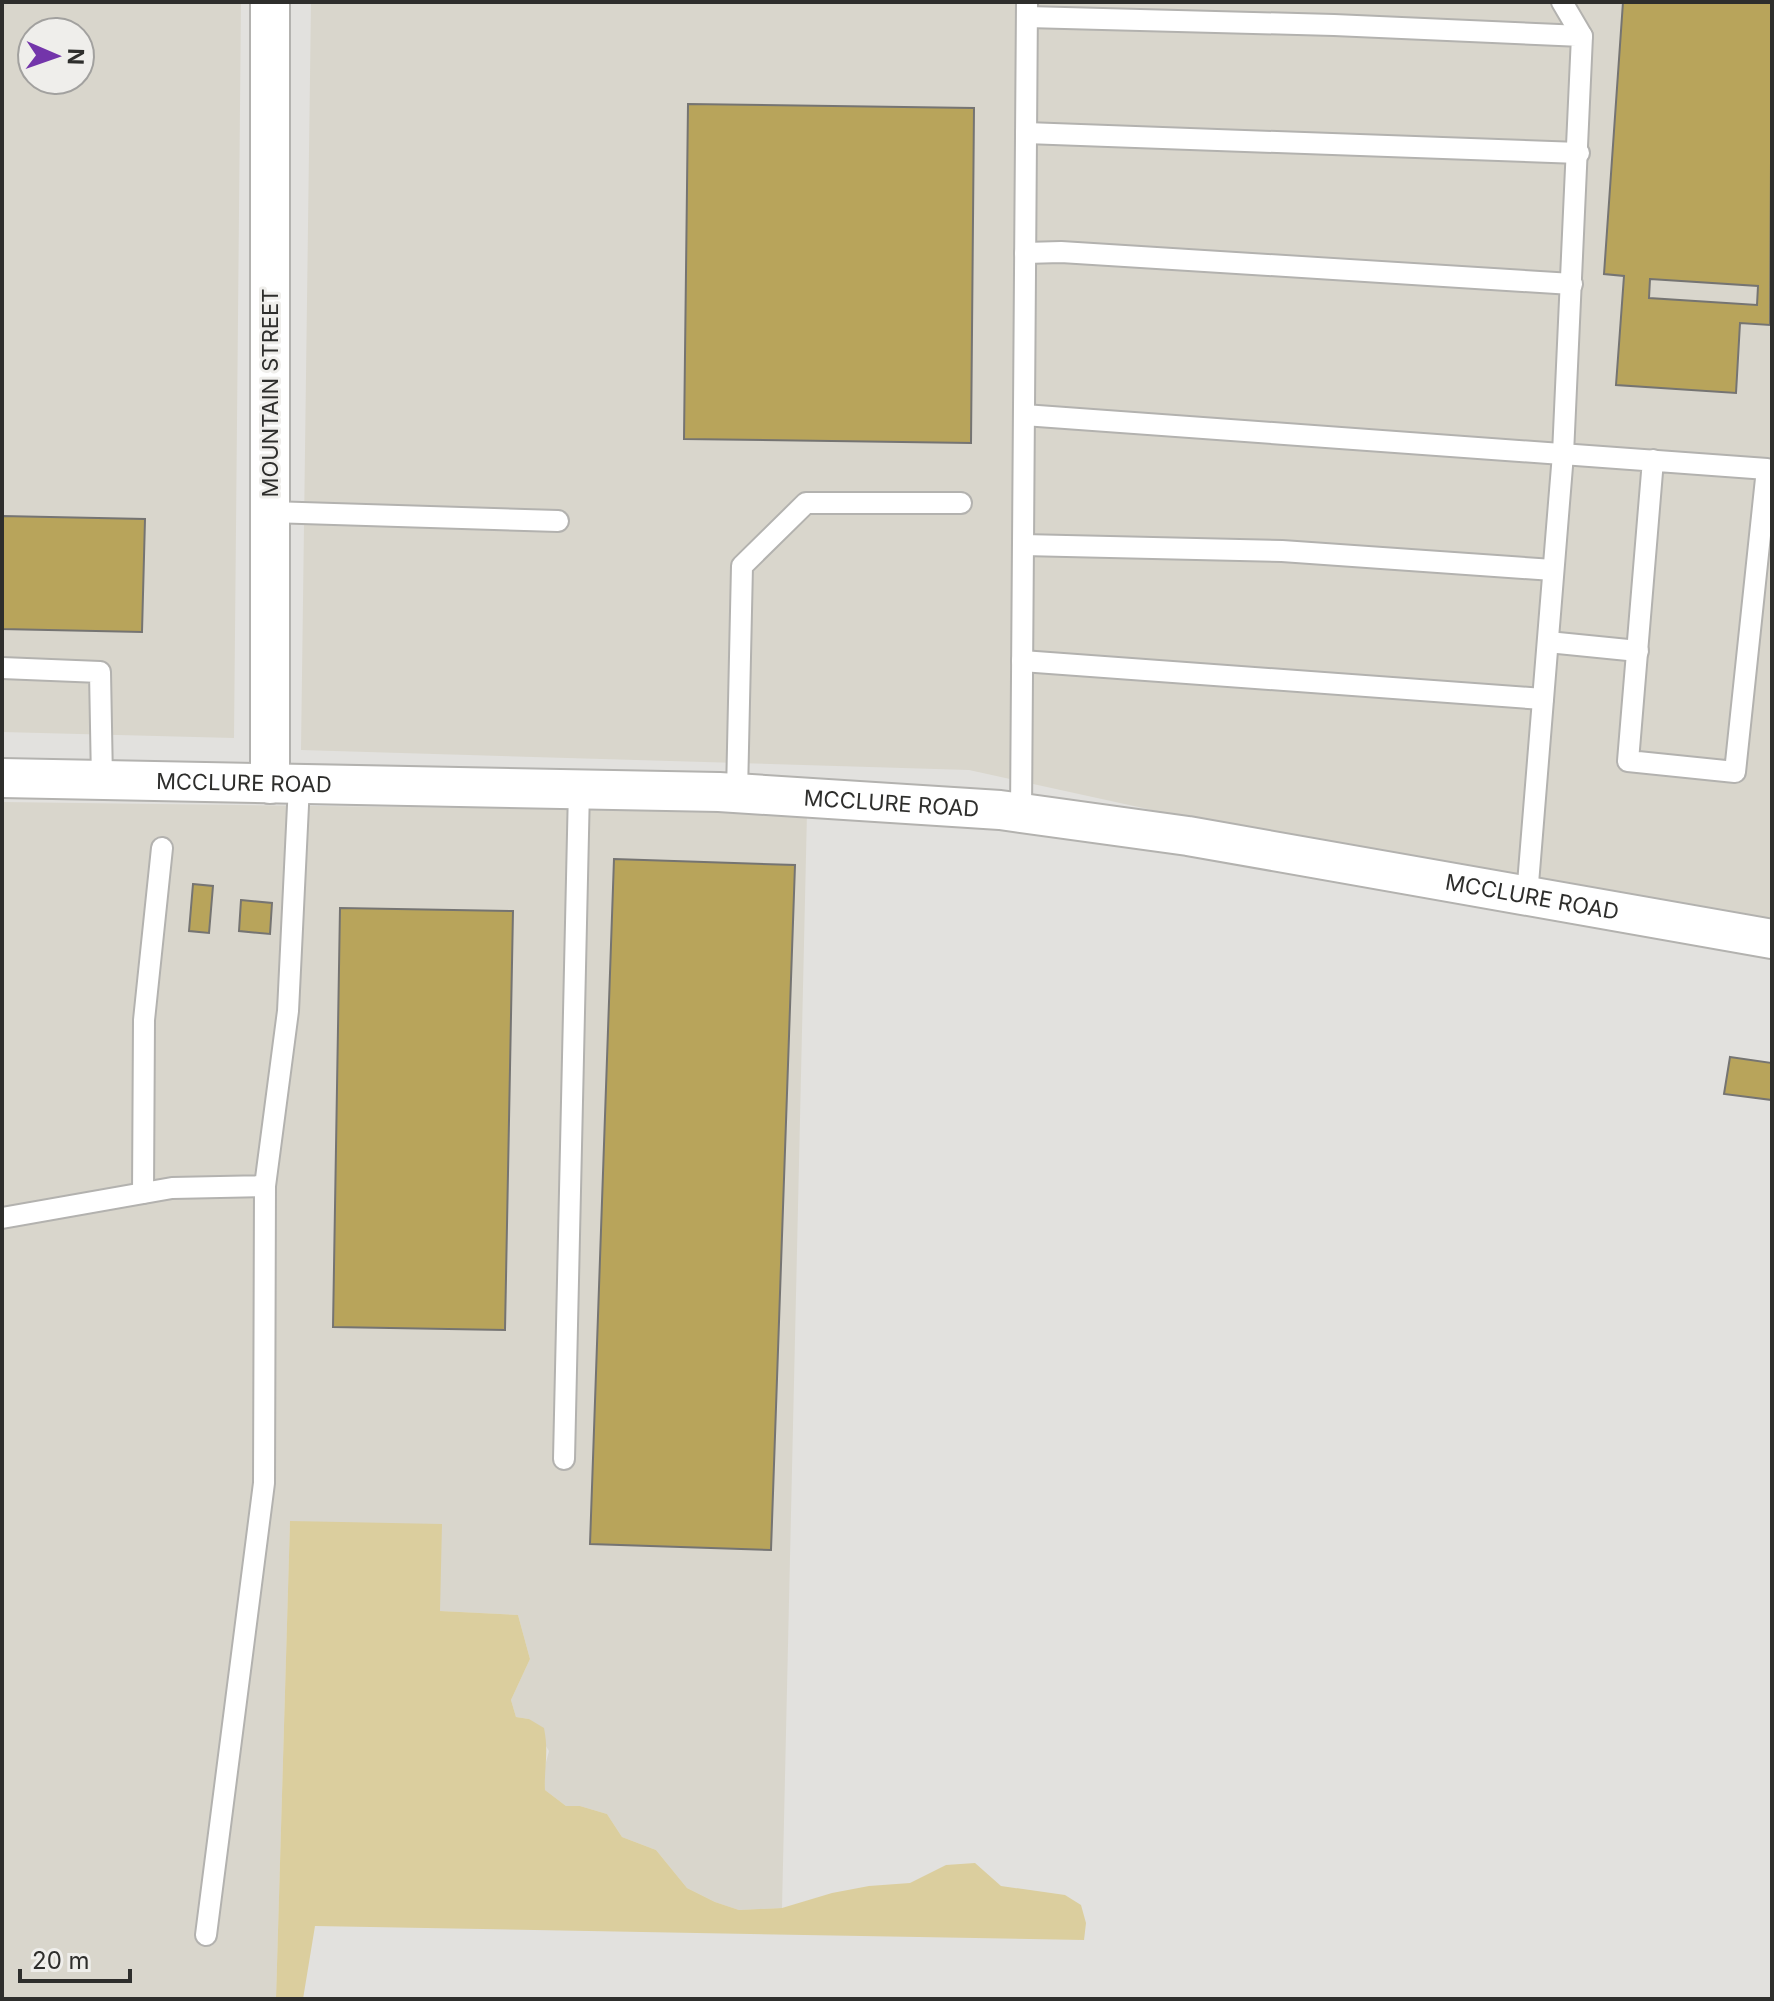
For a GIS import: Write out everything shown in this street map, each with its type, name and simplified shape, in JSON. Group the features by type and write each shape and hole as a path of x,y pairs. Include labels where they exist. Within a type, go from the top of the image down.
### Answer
{"street":[{"name":"MOUNTAIN STREET","path":"270,2 270,512 284,784"},
{"name":"MCCLURE ROAD","path":"2,778 737,793 1021,813 1188,836 1772,939"}],"lane":[{"path":"1527,896 1563,454 1579,153 1582,36 1562,2"},
{"path":"1021,813 1027,9 1582,36"},
{"path":"1026,133 1579,153"},
{"path":"1025,253 1061,252 1572,284"},
{"path":"1024,415 1653,460 1767,469 1735,772 1628,761 1653,460"},
{"path":"737,793 742,566 806,503 961,503"},
{"path":"270,512 558,521"},
{"path":"1023,545 1282,551 1553,570"},
{"path":"1548,642 1638,651"},
{"path":"1022,661 1543,699"},
{"path":"2,668 100,672 102,780"},
{"path":"206,1935 264,1483 265,1186 288,1011 284,784"},
{"path":"564,1459 579,789"},
{"path":"143,1193 144,1020 162,848"},
{"path":"2,1218 172,1188 265,1186"}],"shaded area":[{"path":"2,2 241,2 234,738 2,732"},
{"path":"311,2 1772,2 1772,923 1624,913 969,770 301,750"},
{"path":"2,802 807,812 782,1908 739,1910 715,1902 687,1888 656,1850 622,1837 607,1814 580,1806 566,1806 545,1790 544,1770 549,1751 529,1719 516,1717 511,1700 530,1659 518,1615 440,1611 290,1521 276,1999 2,1999"},
{"path":"290,1521 442,1524 440,1611 518,1615 530,1659 511,1700 516,1717 529,1719 544,1728 545,1790 566,1806 580,1806 607,1814 622,1837 656,1850 687,1888 739,1910 782,1908 832,1893 910,1883 946,1865 975,1863 1001,1886 1065,1895 1081,1905 1086,1923 1084,1940 315,1926 303,1999 276,1999"}],"building":[{"path":"1623,2 1772,2 1770,325 1740,323 1736,393 1616,385 1624,276 1604,274","holes":["1650,279 1758,286 1757,305 1649,298"]},
{"path":"688,104 974,108 971,443 684,439"},
{"path":"2,516 145,519 142,632 2,629"},
{"path":"614,859 795,865 771,1550 590,1544"},
{"path":"193,884 213,886 209,933 189,931"},
{"path":"241,900 272,903 270,934 239,931"},
{"path":"340,908 513,911 505,1330 333,1327"},
{"path":"1730,1057 1772,1063 1772,1100 1724,1094"}]}
